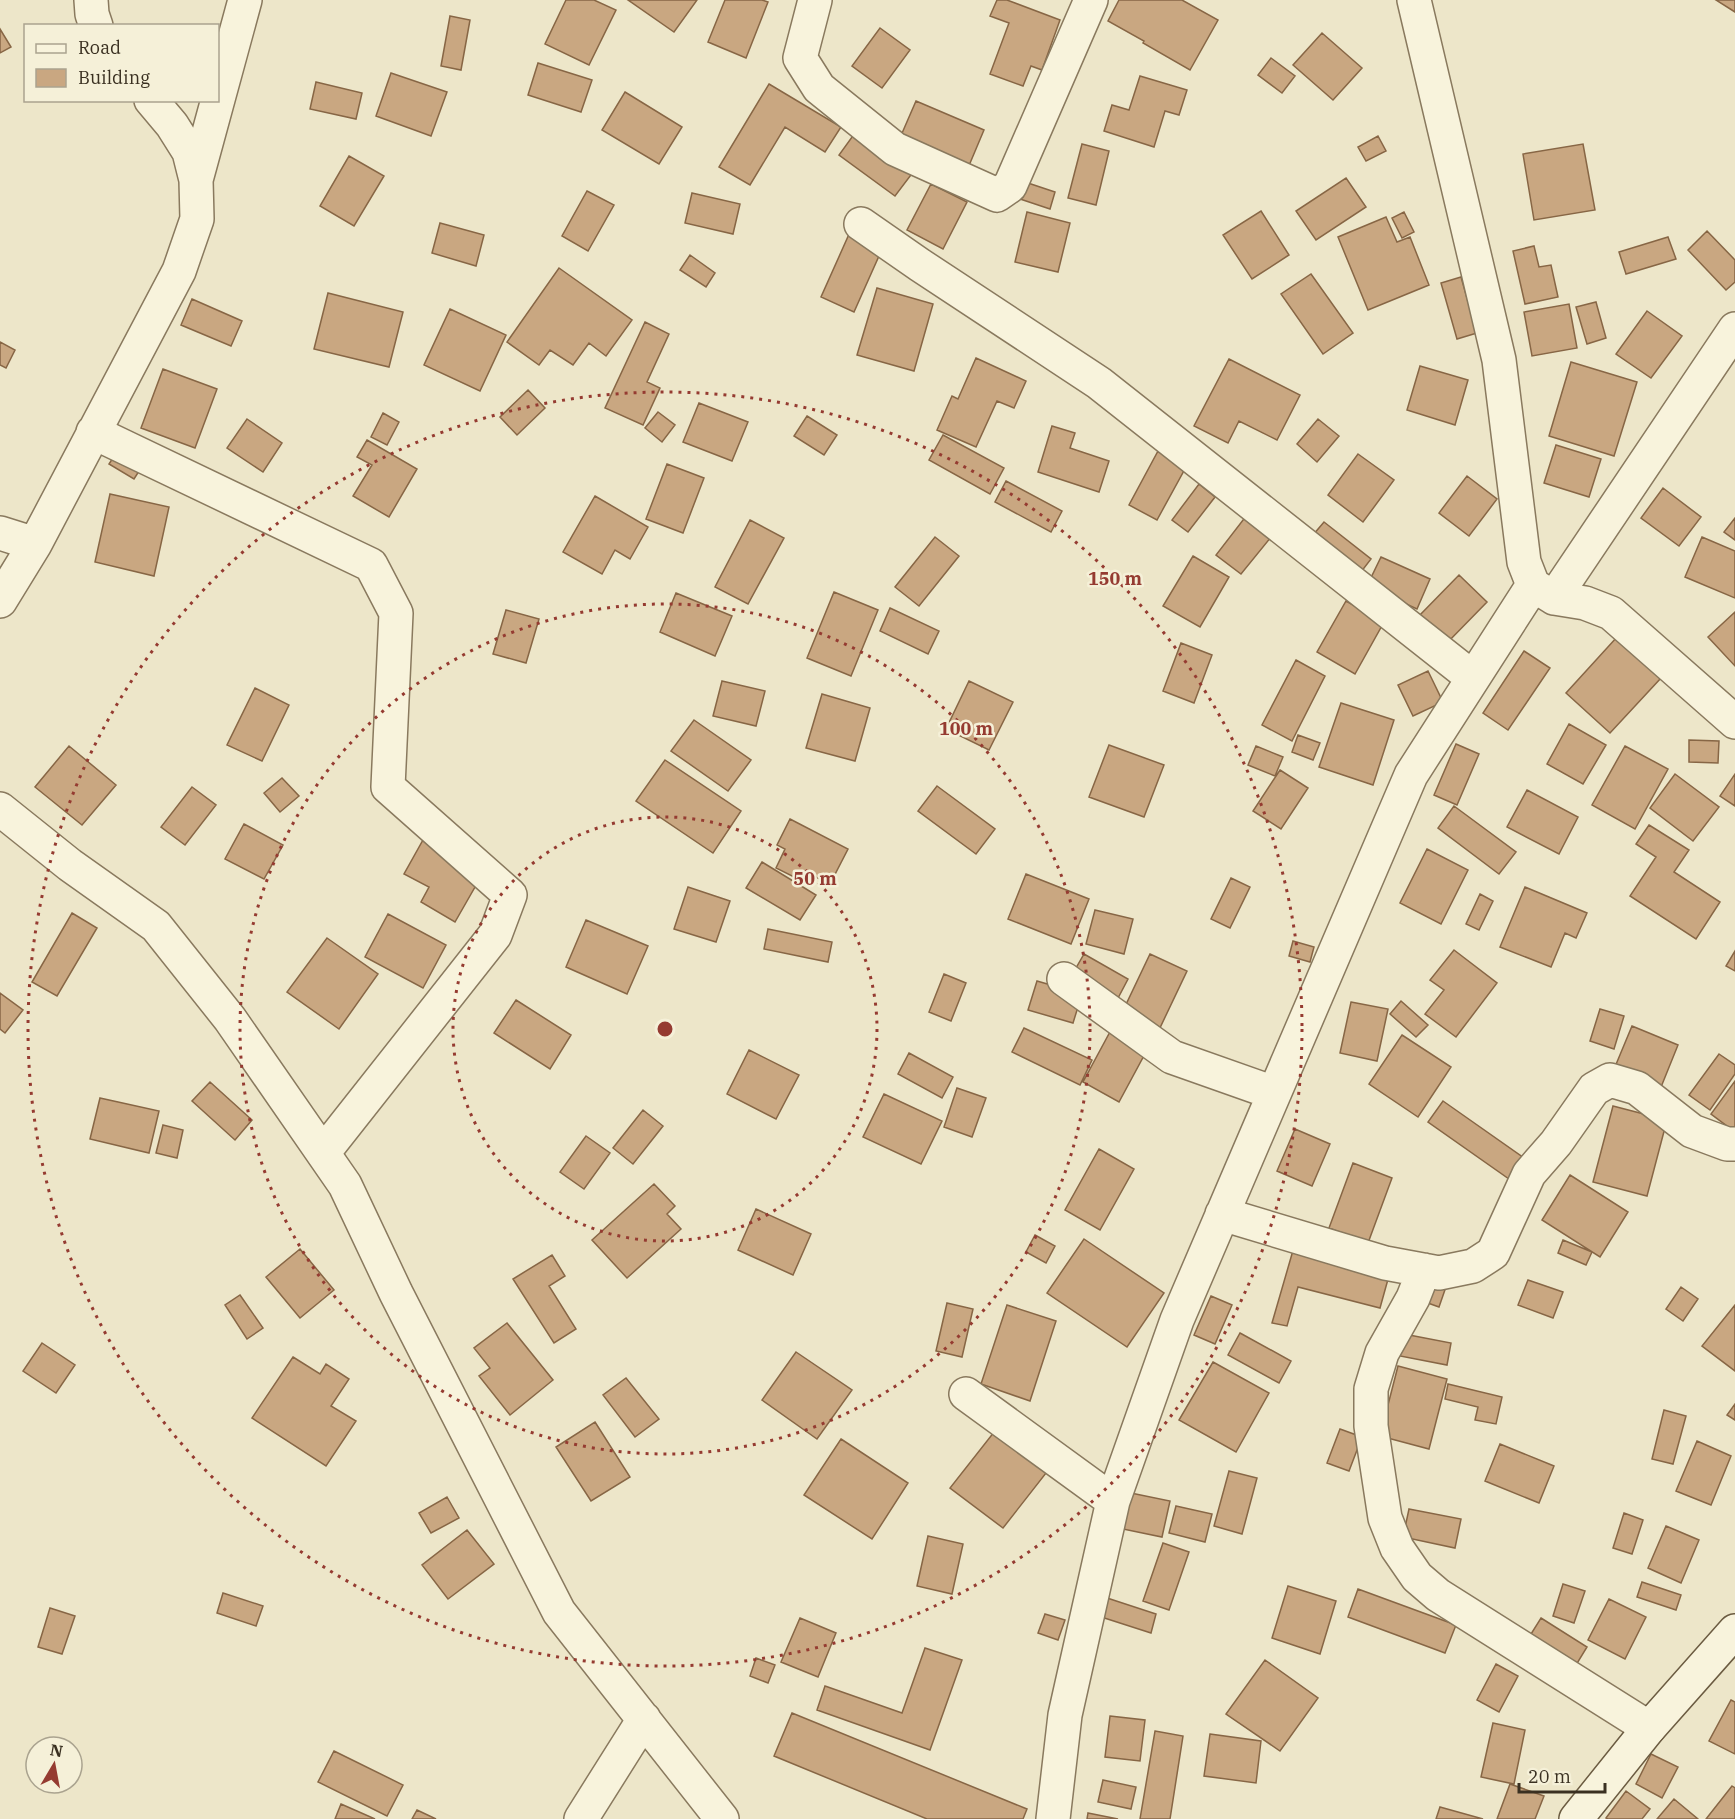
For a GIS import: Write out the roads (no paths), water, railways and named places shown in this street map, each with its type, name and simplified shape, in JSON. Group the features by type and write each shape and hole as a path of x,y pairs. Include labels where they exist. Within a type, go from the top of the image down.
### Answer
{"street":[{"path":"91,0 95,24"},
{"path":"219,96 245,0"},
{"path":"815,0 800,58 819,88 895,149 997,195 1010,186 1091,0"},
{"path":"1414,0 1499,360 1524,562 1544,591 1611,612 1735,722"},
{"path":"0,601 35,544 179,271 197,219 196,180 189,152 172,125 153,102"},
{"path":"196,180 217,102"},
{"path":"861,224 1100,383 1473,678"},
{"path":"1053,1819 1065,1715 1113,1501 1177,1320 1411,775 1473,678 1544,591 1735,328"},
{"path":"93,432 371,565 396,613 388,787 510,895 495,935 323,1153"},
{"path":"0,532 35,544"},
{"path":"0,809 70,865 156,926 230,1019 345,1185 396,1293 559,1612 722,1819"},
{"path":"1064,979 1172,1057 1274,1093"},
{"path":"1222,1214 1385,1263 1439,1273 1473,1266 1493,1253 1529,1174 1556,1143 1594,1089 1610,1080 1637,1089 1692,1131 1727,1144 1735,1144"},
{"path":"1424,1270 1413,1298 1382,1353 1371,1389 1371,1426 1377,1472 1385,1518 1397,1548 1417,1577 1438,1595 1648,1728"},
{"path":"966,1394 1113,1501"},
{"path":"1575,1819 1648,1728 1735,1631"},
{"path":"581,1819 644,1719"}]}
